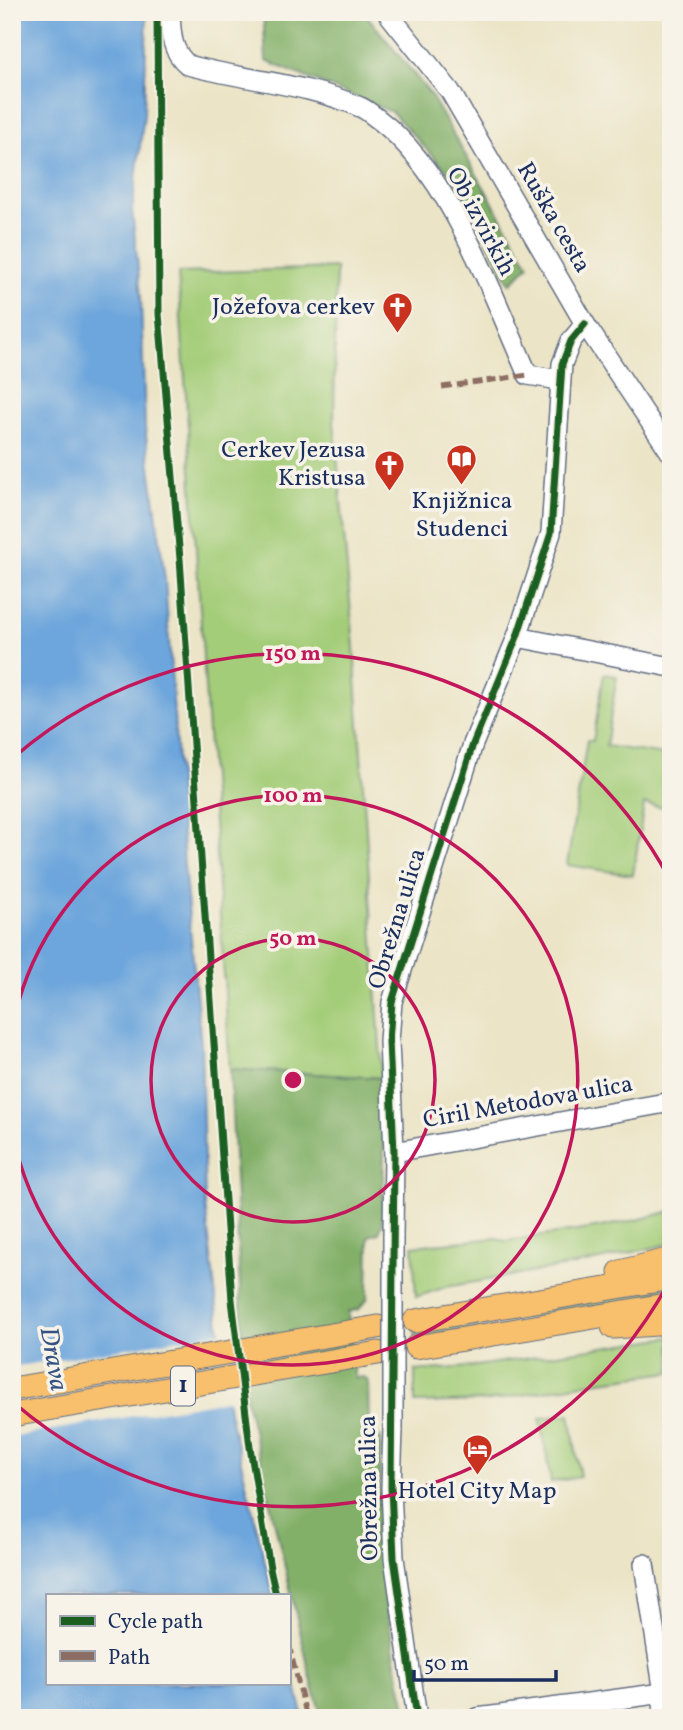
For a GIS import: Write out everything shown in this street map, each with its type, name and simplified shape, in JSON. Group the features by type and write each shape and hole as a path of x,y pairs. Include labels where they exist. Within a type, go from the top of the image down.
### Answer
{"main road":[{"path":"563,1296 615,1273 671,1258"},
{"path":"415,1321 671,1278"},
{"path":"416,1347 671,1304"},
{"path":"572,1321 616,1327 671,1323"},
{"name":"1","path":"12,1389 378,1327"},
{"name":"1","path":"12,1415 378,1353"}],"street":[{"name":"Ob izvirkih","path":"170,12 172,40 178,57 188,65 320,94 362,107 391,129 411,150 446,199 528,375 560,380"},
{"name":"Ruška cesta","path":"387,12 450,91 585,324 671,453"},
{"name":"Obrežna ulica","path":"417,1718 394,1558 391,1487 394,1152 390,1041 392,1002 473,744 517,637 551,533 562,363 571,341 585,324"},
{"path":"517,637 671,667"},
{"name":"Ciril Metodova ulica","path":"394,1152 671,1102"},
{"path":"644,1564 667,1692 663,1718"},
{"path":"477,1718 667,1692"}],"green space":[{"path":"263,12 364,12 430,94 529,265 510,284 456,181 392,112 266,61"},
{"path":"336,268 334,422 354,647 382,1078 230,1069 178,273"},
{"path":"604,674 617,676 606,746 671,756 669,808 644,804 633,875 567,865 587,740 593,741"},
{"path":"230,1069 382,1078 382,1223 379,1233 369,1236 368,1298 359,1309 348,1312 355,1378 364,1377 368,1381 369,1427 381,1438 380,1508 384,1579 393,1649 409,1718 322,1718 313,1687 245,1396"},
{"path":"671,1211 669,1244 586,1263 446,1287 416,1297 413,1246 497,1238 505,1241 610,1225"},
{"path":"671,1287 671,1294 416,1337 415,1331"},
{"path":"671,1337 671,1372 593,1382 489,1401 415,1403 415,1371 469,1367"},
{"path":"570,1414 580,1477 551,1482 540,1418"}],"water":[{"name":"Drava","path":"12,12 147,12 144,115 132,210 141,296 145,428 165,579 184,865 201,1044 205,1203 229,1412 273,1594 46,1594 46,1684 290,1684 290,1663 304,1718 12,1718"}],"pier":[{"path":"223,1332 231,1399 12,1437 12,1367"}],"marked path":[{"path":"442,387 528,375"},
{"path":"290,1649 307,1718"}],"cycle path":[{"path":"157,12 159,314 180,559 232,1300 250,1447 276,1594"},
{"path":"417,1718 394,1558 391,1487 394,1152 389,1041 392,1002 473,744 517,637 551,533 562,364 571,341 585,324"}],"place":[{"name":"Jožefova cerkev","path":"398,335"},
{"name":"Knjižnica Studenci","path":"462,487"},
{"name":"Cerkev Jezusa Kristusa","path":"389,492"},
{"name":"Hotel City Map","path":"477,1477"}]}
